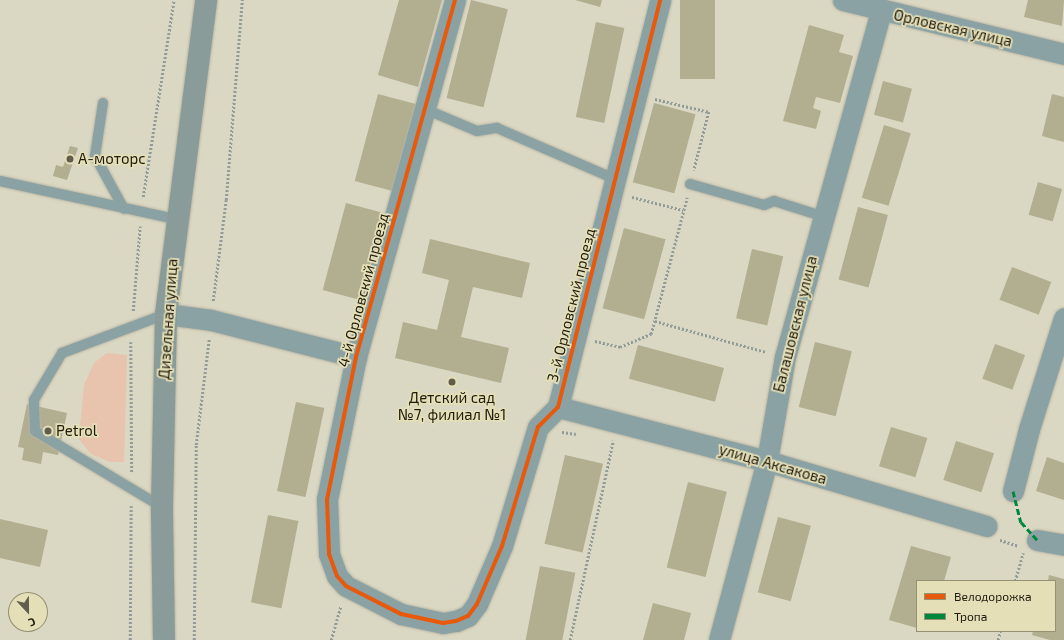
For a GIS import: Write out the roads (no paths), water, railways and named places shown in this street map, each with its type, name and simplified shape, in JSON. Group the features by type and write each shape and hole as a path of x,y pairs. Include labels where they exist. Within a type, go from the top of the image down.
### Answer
{"main road":[{"name":"Дизельная улица","path":"164,640 162,507 166,314 176,219 206,0"}],"street":[{"name":"4-й Орловский проезд","path":"455,0 356,357 327,499 329,554 337,576 346,586 401,614 443,623 456,621 468,616 477,604 502,546 538,427 558,407"},
{"name":"3-й Орловский проезд","path":"558,407 660,0"},
{"name":"Орловская улица","path":"843,0 881,11 1064,54"},
{"name":"Балашовская улица","path":"719,640 766,460 785,357 822,216 881,11"},
{"path":"166,314 211,320 356,357"},
{"path":"1013,491 1029,429 1064,318"},
{"name":"улица Аксакова","path":"558,407 766,460 986,526"},
{"path":"1037,540 1064,545"}],"lane":[{"path":"104,103 95,156 124,209"},
{"path":"425,109 477,131 497,128 614,185"},
{"path":"0,181 176,219"},
{"path":"690,184 764,205 774,201 822,216"},
{"path":"162,507 35,431 34,400 62,353 166,314"}],"place":[{"name":"А-моторс","path":"70,159"},
{"name":"Детский сад №7, филиал №1","path":"452,382"},
{"name":"Petrol","path":"48,431"}]}
